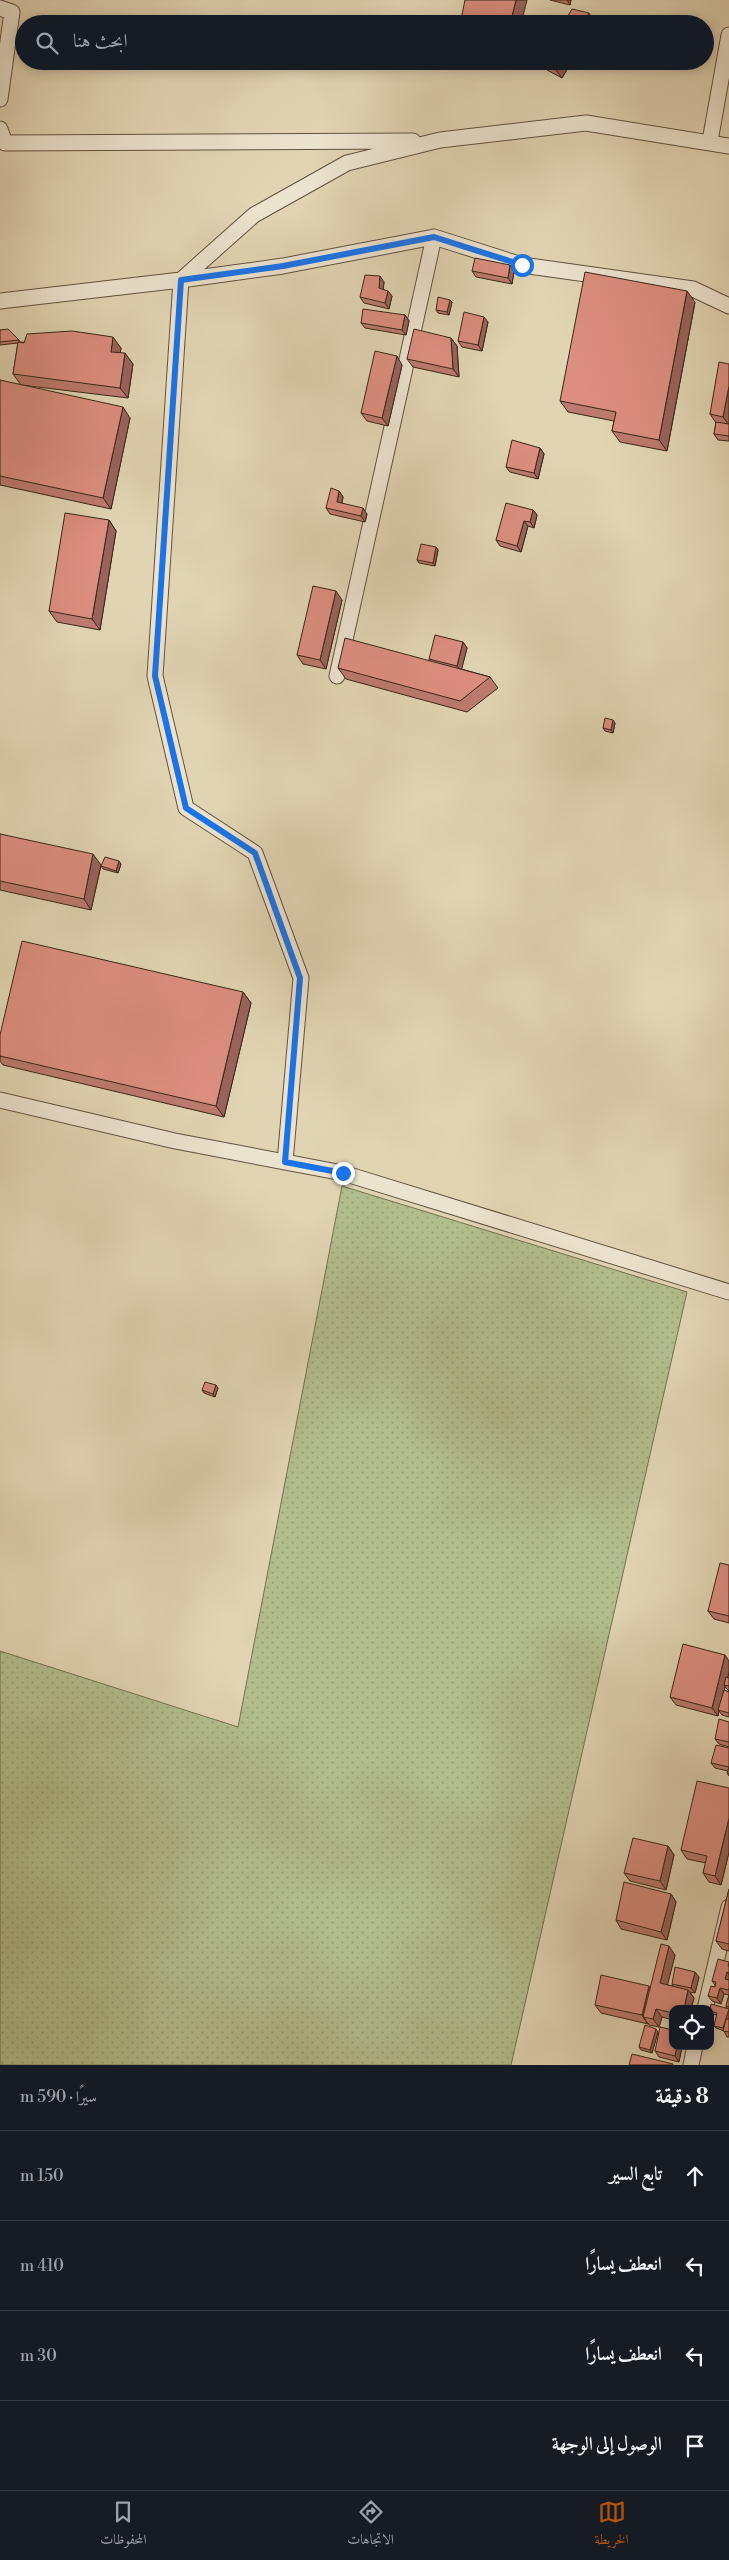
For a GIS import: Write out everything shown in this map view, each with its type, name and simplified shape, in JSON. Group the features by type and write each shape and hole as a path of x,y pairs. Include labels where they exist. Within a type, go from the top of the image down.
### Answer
{"street":[{"path":"0,8 12,12 0,99"},
{"path":"710,141 729,35"},
{"path":"0,130 5,143 440,140 586,123 710,141 729,146"},
{"path":"285,1162 300,978 255,853 186,808 155,676 181,280 254,215 348,163 440,140"},
{"path":"337,676 434,237"},
{"path":"0,301 283,266 434,237 522,265 693,289 729,306"},
{"path":"0,1100 175,1141 343,1173 729,1292"},
{"path":"706,2005 723,1961 729,1907"},
{"path":"691,2065 694,2050"}],"green space":[{"path":"342,1186 687,1292 511,2065 0,2065 0,1651 238,1727"}],"building":[{"path":"465,0 516,0 512,15 462,15"},
{"path":"572,9 589,13 588,15 568,15"},
{"path":"475,258 510,265 508,278 472,271"},
{"path":"585,272 687,291 659,440 612,431 616,412 560,401"},
{"path":"365,275 380,276 379,288 388,291 385,303 360,297"},
{"path":"438,297 450,300 447,312 436,310"},
{"path":"363,309 405,315 402,330 361,323"},
{"path":"464,312 484,317 478,345 458,341"},
{"path":"8,329 19,340 0,342 0,330"},
{"path":"414,329 451,338 453,369 407,359"},
{"path":"72,331 113,337 111,352 125,353 120,388 13,374 18,342 24,343 27,334"},
{"path":"375,351 397,356 382,418 361,413"},
{"path":"719,362 729,364 729,386 723,417 710,414"},
{"path":"0,380 123,407 103,498 0,476"},
{"path":"716,422 729,424 729,436 714,434"},
{"path":"512,440 540,448 534,473 506,467"},
{"path":"331,488 339,491 337,502 363,508 361,516 326,508"},
{"path":"506,503 533,510 530,522 524,521 517,546 496,540"},
{"path":"65,513 109,520 92,619 49,611"},
{"path":"421,544 436,547 433,563 417,560"},
{"path":"313,586 336,591 320,660 297,655"},
{"path":"435,635 463,642 457,666 429,659"},
{"path":"345,638 490,677 460,701 338,668"},
{"path":"605,718 613,720 611,730 603,728"},
{"path":"0,834 93,854 84,899 0,881"},
{"path":"105,857 119,861 116,871 101,866"},
{"path":"22,941 243,992 216,1106 0,1056 0,1035"},
{"path":"205,1382 216,1385 213,1394 202,1390"},
{"path":"720,1563 729,1565 729,1616 708,1611"},
{"path":"683,1644 725,1655 712,1708 670,1697"},
{"path":"726,1677 729,1678 729,1686 724,1685"},
{"path":"724,1690 729,1692 729,1713 718,1710"},
{"path":"719,1719 729,1722 729,1742 715,1739"},
{"path":"716,1745 729,1748 729,1767 711,1763"},
{"path":"697,1781 729,1788 729,1818 715,1876 703,1873 707,1856 681,1850"},
{"path":"633,1838 668,1846 660,1881 624,1873"},
{"path":"624,1882 671,1894 661,1932 616,1920"},
{"path":"729,1889 729,1944 716,1941"},
{"path":"661,1944 669,1946 660,1983 688,1990 685,2005 669,2005 669,2012 656,2009 653,2019 643,2017"},
{"path":"718,1959 729,1962 729,1973 727,1972 725,1979 729,1980 729,1988 728,1990 720,1988 717,1998 708,1996 711,1986 715,1987 716,1982 712,1981"},
{"path":"675,1967 695,1972 691,1988 672,1984"},
{"path":"601,1975 649,1986 642,2015 595,2005"},
{"path":"729,1995 729,2007 726,2006"},
{"path":"711,2004 729,2009 723,2028 714,2026 717,2013 714,2012 714,2005"},
{"path":"726,2019 729,2019 729,2032 723,2031"},
{"path":"645,2025 656,2029 650,2050 639,2047"},
{"path":"660,2027 669,2029 669,2050 676,2050 675,2056 655,2051"},
{"path":"632,2054 673,2064 673,2065 629,2065"}],"route":[{"path":"343,1173 285,1162 300,978 255,853 186,808 155,676 181,280 283,266 434,237 522,265"}]}
